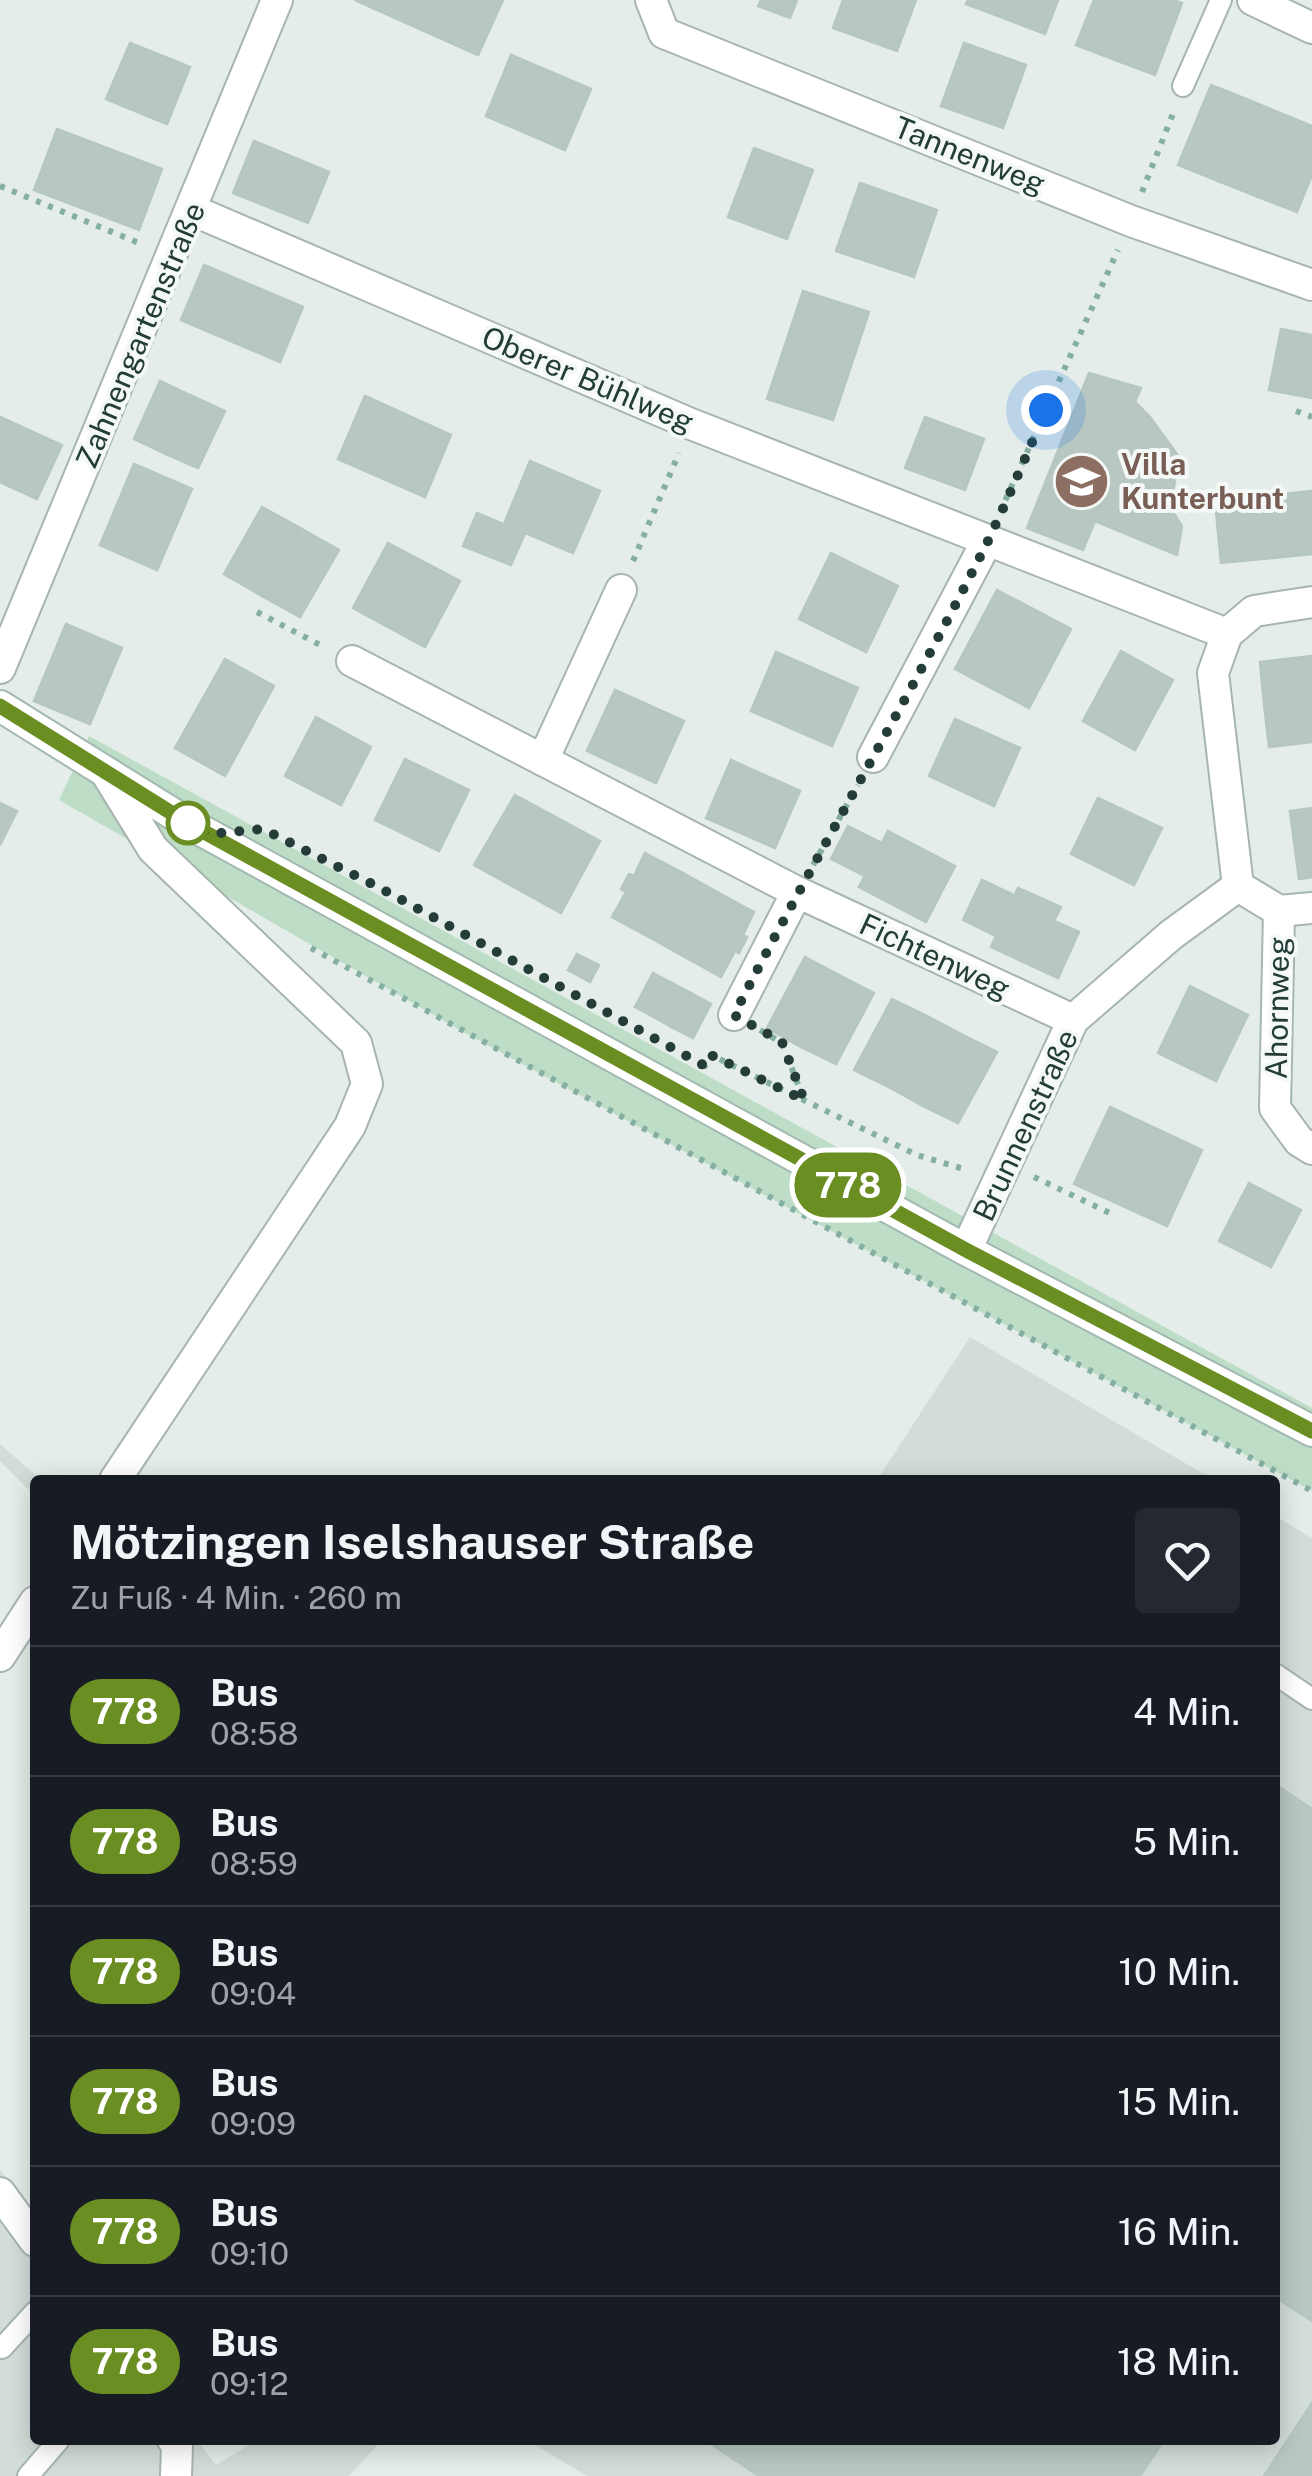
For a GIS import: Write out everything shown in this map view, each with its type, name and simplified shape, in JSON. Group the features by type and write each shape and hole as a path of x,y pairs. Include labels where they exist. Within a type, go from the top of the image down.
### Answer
{"street":[{"name":"Zahnengartenstraße","path":"0,668 277,0"},
{"name":"Tannenweg","path":"650,0 664,34 1131,221 1312,285"},
{"path":"1253,0 1312,28"},
{"name":"Oberer Bühlweg","path":"192,210 691,424 1227,634"},
{"path":"873,757 987,542"},
{"path":"544,760 621,590"},
{"path":"1312,602 1254,611 1227,634 1213,673 1238,886 1278,911 1312,908"},
{"name":"Fichtenweg","path":"352,661 797,892 1073,1020"},
{"path":"0,706 186,822 966,1250 1312,1431"},
{"path":"108,776 153,849 356,1043 367,1084 350,1126 118,1475"},
{"name":"Brunnenstraße","path":"966,1250 1073,1020 1171,934 1238,886"},
{"path":"734,1015 797,892"},
{"name":"Ahornweg","path":"1278,911 1276,1108 1299,1141 1312,1149"},
{"path":"0,1656 30,1610"},
{"path":"0,2194 30,2234"}],"lane":[{"path":"1183,86 1221,0"},
{"path":"1280,1677 1312,1698"},
{"path":"2,2348 30,2317"},
{"path":"28,2476 55,2445"}],"path":[{"path":"987,542 1131,221 1183,86"},
{"path":"0,186 173,256"},
{"path":"1296,411 1312,417"},
{"path":"621,590 691,424"},
{"path":"257,612 352,661"},
{"path":"797,892 873,757"},
{"path":"297,940 1312,1491"},
{"path":"734,1015 782,1042 804,1100"},
{"path":"688,1057 705,1066 711,1055 917,1154 1003,1172 1114,1215"}],"shaded area":[{"path":"970,1337 1205,1475 880,1475"},
{"path":"0,1444 35,1475 30,1475 30,1491 0,1461"},
{"path":"1280,1519 1312,1538 1312,2476 587,2476 535,2445 1280,2445"},
{"path":"0,2169 30,2210 30,2445 201,2445 216,2465 249,2445 377,2445 349,2476 0,2476"}],"green space":[{"path":"89,736 1312,1408 1312,1491 465,1033 59,800"}],"building":[{"path":"355,0 503,0 478,55"},
{"path":"761,0 797,0 790,18 758,6"},
{"path":"843,0 916,0 897,51 833,28"},
{"path":"968,0 1013,0 1006,19 966,4"},
{"path":"1013,0 1058,0 1045,34 1006,19"},
{"path":"1094,0 1138,0 1115,60 1076,45"},
{"path":"1138,0 1182,3 1155,75 1115,60"},
{"path":"130,43 190,67 167,124 106,99"},
{"path":"964,43 1026,65 1003,128 941,106"},
{"path":"511,55 591,89 565,150 486,116"},
{"path":"1211,85 1251,101 1218,181 1178,165"},
{"path":"1251,101 1290,117 1258,197 1218,181"},
{"path":"1290,117 1312,126 1312,175 1297,212 1258,197"},
{"path":"57,129 162,169 139,230 34,190"},
{"path":"254,141 329,172 308,223 233,193"},
{"path":"754,148 813,170 787,239 728,217"},
{"path":"860,183 937,210 914,277 836,251"},
{"path":"204,265 303,307 280,362 181,320"},
{"path":"803,291 869,312 833,420 767,399"},
{"path":"1281,329 1312,335 1312,398 1269,390"},
{"path":"1089,373 1141,388 1135,402 1179,457 1168,458 1175,482 1169,506 1182,526 1177,555 1095,521 1083,550 1027,528"},
{"path":"160,381 192,396 166,454 134,439"},
{"path":"192,396 225,411 198,468 166,454"},
{"path":"365,396 451,435 425,497 338,459"},
{"path":"0,417 62,445 37,499 0,482"},
{"path":"925,417 984,439 965,490 905,468"},
{"path":"530,461 600,491 573,553 504,524"},
{"path":"134,464 192,489 157,570 100,545"},
{"path":"1312,491 1312,554 1221,563 1215,501"},
{"path":"262,507 300,528 262,596 224,574"},
{"path":"477,513 525,533 511,565 463,546"},
{"path":"300,528 339,550 300,617 262,596"},
{"path":"388,543 460,581 425,647 353,608"},
{"path":"831,553 898,586 866,652 799,619"},
{"path":"997,590 1071,629 1029,708 955,669"},
{"path":"66,624 122,648 90,724 34,701"},
{"path":"1121,651 1173,680 1135,750 1083,721"},
{"path":"776,652 858,688 832,746 751,711"},
{"path":"1312,656 1312,699 1264,704 1260,662"},
{"path":"225,659 274,686 225,776 175,748"},
{"path":"615,690 684,721 656,783 587,751"},
{"path":"1312,699 1312,742 1269,747 1264,704"},
{"path":"316,717 371,747 341,805 285,776"},
{"path":"955,719 1020,748 994,806 929,776"},
{"path":"405,759 469,790 439,851 375,820"},
{"path":"731,760 800,791 775,848 706,818"},
{"path":"515,795 600,841 561,913 474,865"},
{"path":"1098,798 1162,828 1134,885 1071,854"},
{"path":"0,803 17,811 0,845"},
{"path":"1312,808 1312,877 1299,879 1290,811"},
{"path":"848,826 882,843 865,876 831,859"},
{"path":"888,831 955,866 926,922 859,887"},
{"path":"645,853 683,873 649,937 612,917 626,892 621,889 629,874 634,876"},
{"path":"683,873 719,893 685,957 649,937"},
{"path":"982,880 1014,895 996,936 963,920"},
{"path":"1018,888 1061,907 1054,921 1079,932 1058,978 991,947"},
{"path":"719,893 754,912 739,953 735,951 721,977 685,957"},
{"path":"577,954 599,965 590,982 568,970"},
{"path":"805,957 839,975 801,1047 767,1028"},
{"path":"653,973 672,983 654,1017 635,1007"},
{"path":"839,975 874,993 836,1064 801,1047"},
{"path":"672,983 691,993 673,1028 654,1017"},
{"path":"1190,986 1248,1015 1216,1081 1158,1053"},
{"path":"691,993 711,1004 693,1038 673,1028"},
{"path":"892,999 927,1016 889,1087 854,1070"},
{"path":"927,1016 961,1034 923,1106 889,1087"},
{"path":"961,1034 997,1052 958,1123 923,1106"},
{"path":"1110,1107 1202,1150 1167,1226 1074,1184"},
{"path":"1249,1183 1301,1210 1271,1267 1219,1241"},
{"path":"1280,1787 1312,1809 1310,2119 1280,2164"},
{"path":"1312,2120 1312,2321 1280,2300 1280,2164"},
{"path":"1312,2403 1312,2476 1264,2476"},
{"path":"712,2445 1161,2445 1140,2476 759,2476"}],"bus line":[{"name":"778","path":"0,706 186,822 966,1250 1312,1431"}],"place":[{"name":"Villa Kunterbunt","path":"1082,481"}],"route":[{"path":"188,823 210,834 263,829 380,888 705,1066 711,1055 804,1100 782,1042 734,1015 987,542 1046,410"}]}
